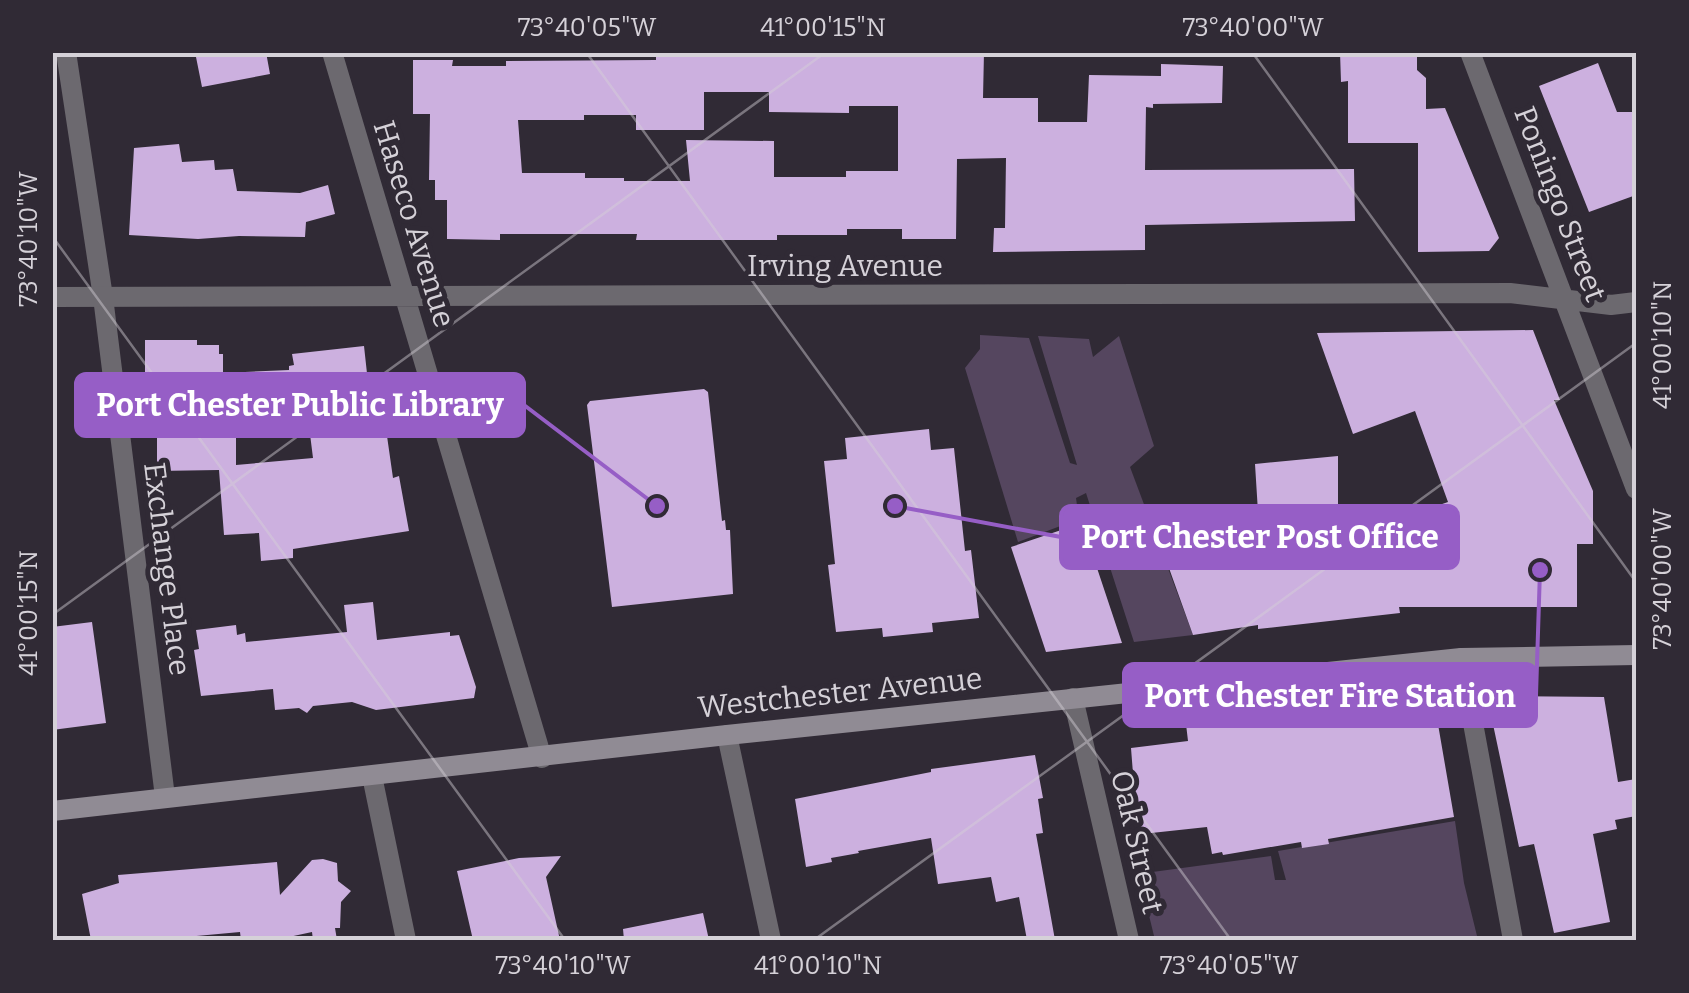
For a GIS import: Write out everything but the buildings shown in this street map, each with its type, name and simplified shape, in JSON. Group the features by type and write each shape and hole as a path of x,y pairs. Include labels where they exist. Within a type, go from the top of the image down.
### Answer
{"main road":[{"name":"Westchester Avenue","path":"52,811 1461,658 1636,655"}],"street":[{"name":"Exchange Place","path":"66,52 103,297 165,797"},
{"name":"Haseco Avenue","path":"332,52 542,758"},
{"name":"Poningo Street","path":"1470,52 1636,489"},
{"name":"Irving Avenue","path":"52,297 1510,294 1611,305 1636,302"},
{"path":"1461,658 1513,940"},
{"name":"Oak Street","path":"1073,698 1129,940"},
{"path":"727,735 771,940"},
{"path":"372,776 406,940"}],"shaded area":[{"path":"980,335 1029,338 1070,463 1077,465 1038,336 1089,339 1093,357 1119,336 1154,446 1130,467 1193,635 1134,642 1086,493 1076,498 1079,519 1018,542 965,368 980,349"},
{"path":"1455,821 1478,940 1155,940 1145,899 1145,873 1271,856 1275,880 1286,880 1278,851"}],"place":[{"name":"Port Chester Public Library","path":"657,506"},
{"name":"Port Chester Post Office","path":"895,506"},
{"name":"Port Chester Fire Station","path":"1540,570"}]}
